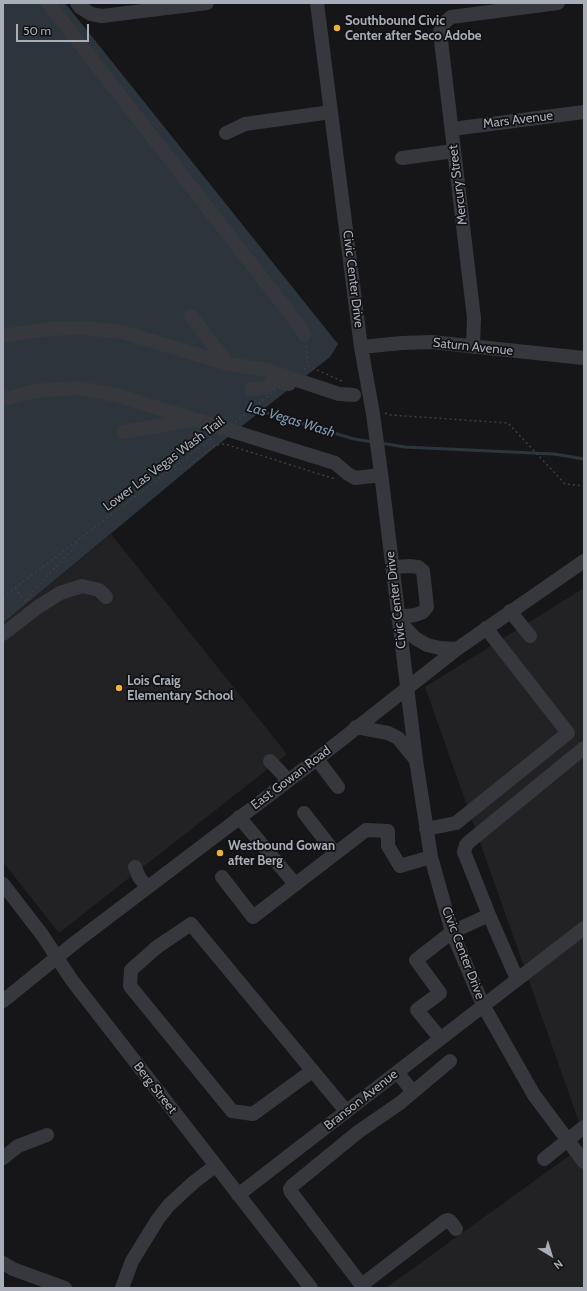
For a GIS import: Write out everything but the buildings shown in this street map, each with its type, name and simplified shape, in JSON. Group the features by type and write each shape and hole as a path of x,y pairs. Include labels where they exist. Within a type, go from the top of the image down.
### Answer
{"street":[{"path":"48,3 302,329 304,335"},
{"path":"77,3 80,7 91,14 102,16 207,3"},
{"name":"Civic Center Drive","path":"317,3 361,347 381,474 416,760 431,857 452,932 483,1005 534,1095 584,1162"},
{"path":"501,7 558,3"},
{"name":"Mercury Street","path":"473,347 474,318 440,32 444,23 451,17 501,7"},
{"path":"226,132 245,124 331,112"},
{"name":"Mars Avenue","path":"452,129 584,112"},
{"path":"402,158 454,151"},
{"path":"191,316 228,364"},
{"path":"3,336 48,329 86,328 122,332 228,364 267,370 339,394 354,395"},
{"name":"Saturn Avenue","path":"361,347 431,342 584,358"},
{"path":"252,389 265,388 275,380 341,401 354,395 369,391"},
{"path":"3,398 9,398 35,391 78,388 116,394 335,463 355,478 381,474"},
{"path":"124,432 197,420"},
{"name":"East Gowan Road","path":"3,1001 56,957 317,759 457,649 584,561"},
{"path":"392,567 418,566 423,570 427,607 423,612 399,619 415,638 427,645 440,648 457,649"},
{"path":"3,634 38,607 60,593 82,586 99,590 106,597"},
{"path":"510,611 530,636"},
{"path":"426,829 456,823 568,733 486,628"},
{"path":"356,727 388,733 398,738 416,760"},
{"path":"517,980 464,852 466,845 584,748"},
{"path":"317,759 338,787"},
{"path":"270,761 288,780"},
{"path":"304,813 335,853"},
{"path":"239,817 295,884"},
{"path":"222,877 253,917 366,830 388,832 388,846 400,866 431,857"},
{"path":"135,867 139,877 147,887"},
{"name":"Berg Street","path":"3,884 43,936 70,979 311,1288"},
{"path":"440,1038 417,1010 440,993 416,960 452,932 489,915"},
{"path":"312,1071 253,1114 232,1111 130,986 131,970 157,947 191,924 346,1111"},
{"name":"Branson Avenue","path":"238,1195 584,928"},
{"path":"450,1061 400,1103 358,1132 290,1189 360,1283 363,1284 445,1221 450,1221 456,1229"},
{"path":"397,1072 413,1092"},
{"path":"544,1158 584,1127"},
{"path":"4,1155 18,1146 47,1135"},
{"path":"122,1288 132,1261 158,1219 189,1187 215,1166"},
{"path":"3,1263 13,1269 65,1288"}],"path":[{"path":"304,335 308,366"},
{"path":"303,370 308,366"},
{"path":"308,366 352,386 354,395"},
{"name":"Lower Las Vegas Wash Trail","path":"3,597 297,374"},
{"path":"372,411 390,415 508,423 565,484 584,486"},
{"path":"168,472 187,467 216,445 224,444 336,480"},
{"path":"15,588 26,602 34,590 77,544 77,541"}],"shaded area":[{"path":"3,3 65,3 338,344 330,357 214,448 3,623"},
{"name":"Lois Craig Elementary School","path":"111,534 287,754 59,933 3,862 3,623"},
{"path":"584,588 584,1136 425,687"},
{"path":"584,1145 584,1288 386,1288"}],"waterway":[{"name":"Las Vegas Wash","path":"257,410 354,439 373,442"},
{"name":"Las Vegas Wash","path":"381,443 405,447 554,454 584,459"}],"place":[{"name":"Southbound Civic Center after Seco Adobe","path":"337,28"},
{"name":"Lois Craig Elementary School","path":"119,688"},
{"name":"Westbound Gowan after Berg","path":"220,853"}]}
